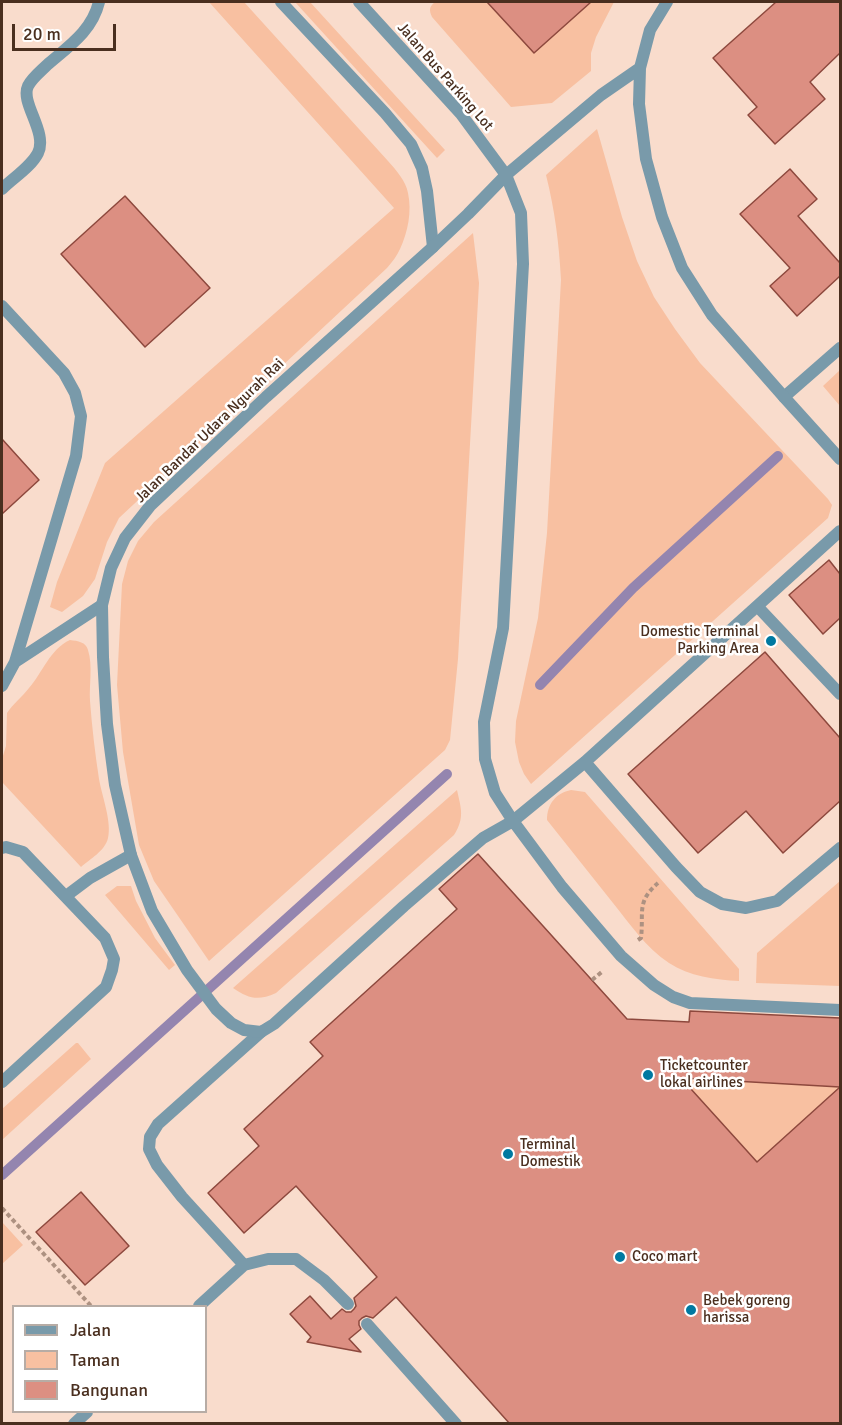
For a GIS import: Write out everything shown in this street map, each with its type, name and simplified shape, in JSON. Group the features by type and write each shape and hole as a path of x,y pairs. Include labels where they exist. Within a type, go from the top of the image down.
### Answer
{"street":[{"path":"2,189 31,162 39,151 41,138 27,98 27,87 39,73 78,39 93,21 99,2"},
{"path":"281,2 411,144 422,168 427,191 433,247"},
{"name":"Jalan Bus Parking Lot","path":"359,2 461,114 506,175"},
{"path":"667,2 650,30 640,68 639,104 646,159 662,217 682,268 712,315 840,459"},
{"name":"Jalan Bandar Udara Ngurah Rai","path":"261,1032 244,1030 231,1023 216,1009 187,970 152,911 131,855 115,785 102,657 102,605 111,568 125,538 150,506 266,397 433,247 506,175 601,95 640,68"},
{"path":"506,175 521,213 523,264 503,628 484,723 485,759 495,793 562,887 621,956 654,985 690,1003 840,1010"},
{"path":"2,306 64,373 75,393 81,416 76,456 15,662 2,686"},
{"path":"784,397 840,348"},
{"path":"244,1265 182,1197 157,1165 148,1149 150,1137 158,1124 483,838 513,821 585,762 840,531"},
{"path":"15,662 102,605"},
{"path":"758,606 840,694"},
{"path":"585,762 700,892 722,904 746,908 777,901 840,848"},
{"path":"2,848 23,852 105,938 114,959 106,987 2,1082"},
{"path":"66,896 90,878 131,855"},
{"path":"200,1305 244,1265 268,1259 296,1259 324,1280 348,1304"},
{"path":"367,1324 456,1424"},
{"path":"74,1424 86,1413"}],"path":[{"path":"592,980 641,938 642,902 648,891 676,867"},
{"path":"2,1208 90,1305"}],"green space":[{"path":"209,2 244,2 391,164 407,189 410,207 407,229 399,252 387,268 119,518 107,542 95,579 83,596 62,612 50,607 57,582 105,463 394,208"},
{"path":"295,2 310,2 445,150 437,158"},
{"path":"435,2 487,2 534,52 591,2 614,2 596,37 591,53 591,71 552,103 511,107 432,17 430,9"},
{"path":"597,129 622,217 637,261 654,297 700,363 832,505 828,518 531,784 519,762 515,742 516,721 538,618 547,533 561,280 556,227 546,175"},
{"path":"473,233 479,283 458,659 450,740 445,750 209,961 154,881 139,845 123,752 117,685 122,584 128,561 138,541 154,522"},
{"path":"840,370 840,406 823,386"},
{"path":"70,640 84,644 89,656 94,740 99,779 109,824 108,838 104,847 81,867 2,782 7,713 34,682 57,649"},
{"path":"457,790 461,818 454,835 276,993 254,998 233,988"},
{"path":"571,790 585,792 739,969 739,981 721,980 685,971 661,957 639,935 547,820 553,800"},
{"path":"840,881 840,986 756,983 757,953"},
{"path":"117,886 131,886 155,938 175,965 169,970 105,895"},
{"path":"76,1043 91,1059 2,1140 2,1109"},
{"path":"686,1078 840,1087 840,1099 828,1098 757,1162 684,1081"},
{"path":"2,1222 23,1245 2,1264"}],"building":[{"path":"487,2 591,2 534,53"},
{"path":"776,2 840,2 840,53 810,82 825,99 775,144 748,115 757,107 713,58"},
{"path":"790,169 817,199 798,216 840,263 840,276 797,316 770,286 790,268 740,214"},
{"path":"125,196 210,288 145,347 61,254"},
{"path":"2,439 39,480 2,514"},
{"path":"829,560 840,574 840,618 823,634 789,595"},
{"path":"765,652 840,738 840,801 783,853 746,811 698,853 628,774"},
{"name":"Terminal Domestik","path":"478,854 627,1019 689,1022 690,1011 840,1018 840,1087 840,1424 510,1424 396,1297 373,1318 366,1316 359,1321 361,1329 349,1339 361,1352 307,1342 311,1337 290,1314 310,1296 331,1319 342,1309 351,1312 356,1306 354,1298 377,1277 296,1186 244,1233 208,1193 259,1146 244,1129 323,1056 310,1042 457,909 439,889","holes":["681,1078 840,1087 757,1162"]},
{"path":"81,1192 129,1246 85,1285 36,1232"}],"waterway":[{"path":"540,685 633,588 778,456"},
{"path":"2,1175 447,774"}],"place":[{"name":"Domestic Terminal Parking Area","path":"771,641"},
{"name":"Ticketcounter lokal airlines","path":"648,1075"},
{"name":"Terminal Domestik","path":"508,1154"},
{"name":"Coco mart","path":"620,1257"},
{"name":"Bebek goreng harissa","path":"691,1310"}]}
